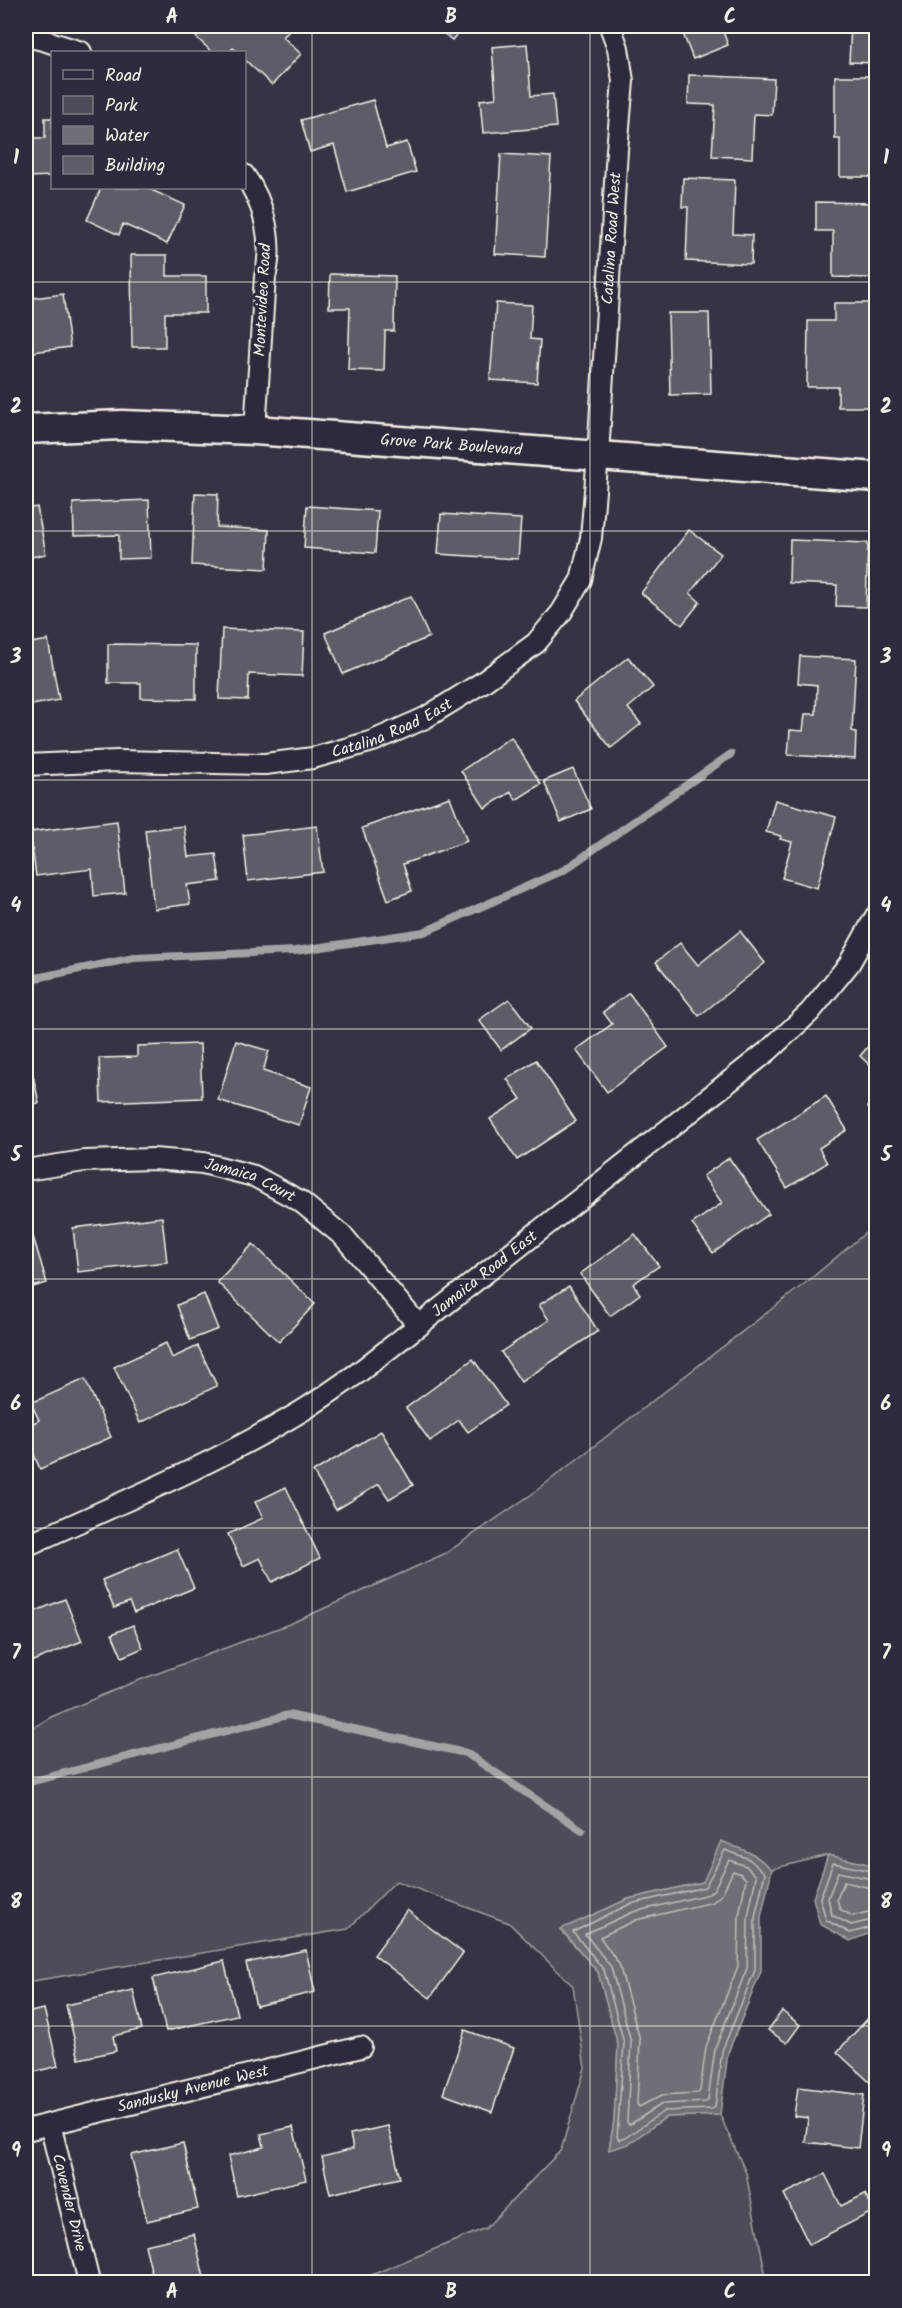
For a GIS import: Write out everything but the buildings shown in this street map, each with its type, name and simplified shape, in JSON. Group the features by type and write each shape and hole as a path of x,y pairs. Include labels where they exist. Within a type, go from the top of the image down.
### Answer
{"street":[{"name":"Catalina Road West","path":"598,455 617,150 624,81 618,48 610,26"},
{"path":"26,36 78,51"},
{"name":"Montevideo Road","path":"246,179 263,213 268,263 264,277 255,430"},
{"name":"Grove Park Boulevard","path":"26,429 122,425 255,430 876,477"},
{"name":"Catalina Road East","path":"26,765 117,760 266,764 313,758 373,741 425,718 483,682 536,643 561,613 581,580 591,538 598,455"},
{"name":"Jamaica Road East","path":"26,1546 158,1486 247,1442 306,1409 420,1326 768,1051 810,1012 843,972 876,916"},
{"name":"Jamaica Court","path":"26,1170 84,1161 153,1159 203,1163 254,1176 300,1201 344,1237 420,1326"},
{"name":"Sandusky Avenue West","path":"26,2130 361,2047"},
{"name":"Cavender Drive","path":"50,2124 89,2283"}],"green space":[{"path":"876,1224 876,1866 828,1855 772,1869 753,1854 703,1882 628,1899 561,1930 598,1972 618,2045 614,2121 609,2149 628,2144 666,2117 720,2115 746,2173 767,2282 354,2282 486,2228 561,2150 585,2068 573,1986 509,1923 396,1881 348,1929 26,1982 26,1732 51,1717 129,1684 292,1623 446,1553 532,1494 808,1281"}],"water":[{"path":"721,1841 753,1854 772,1869 761,1917 761,1971 728,2053 720,2115 666,2117 628,2144 609,2150 614,2121 618,2045 598,1972 561,1929 628,1899 703,1882"},
{"path":"828,1855 876,1866 876,1931 850,1941 820,1924 813,1898"}],"waterway":[{"path":"26,980 134,958 295,951 424,932 564,870 731,754"},
{"path":"26,1783 288,1715 466,1753 582,1830"}]}
